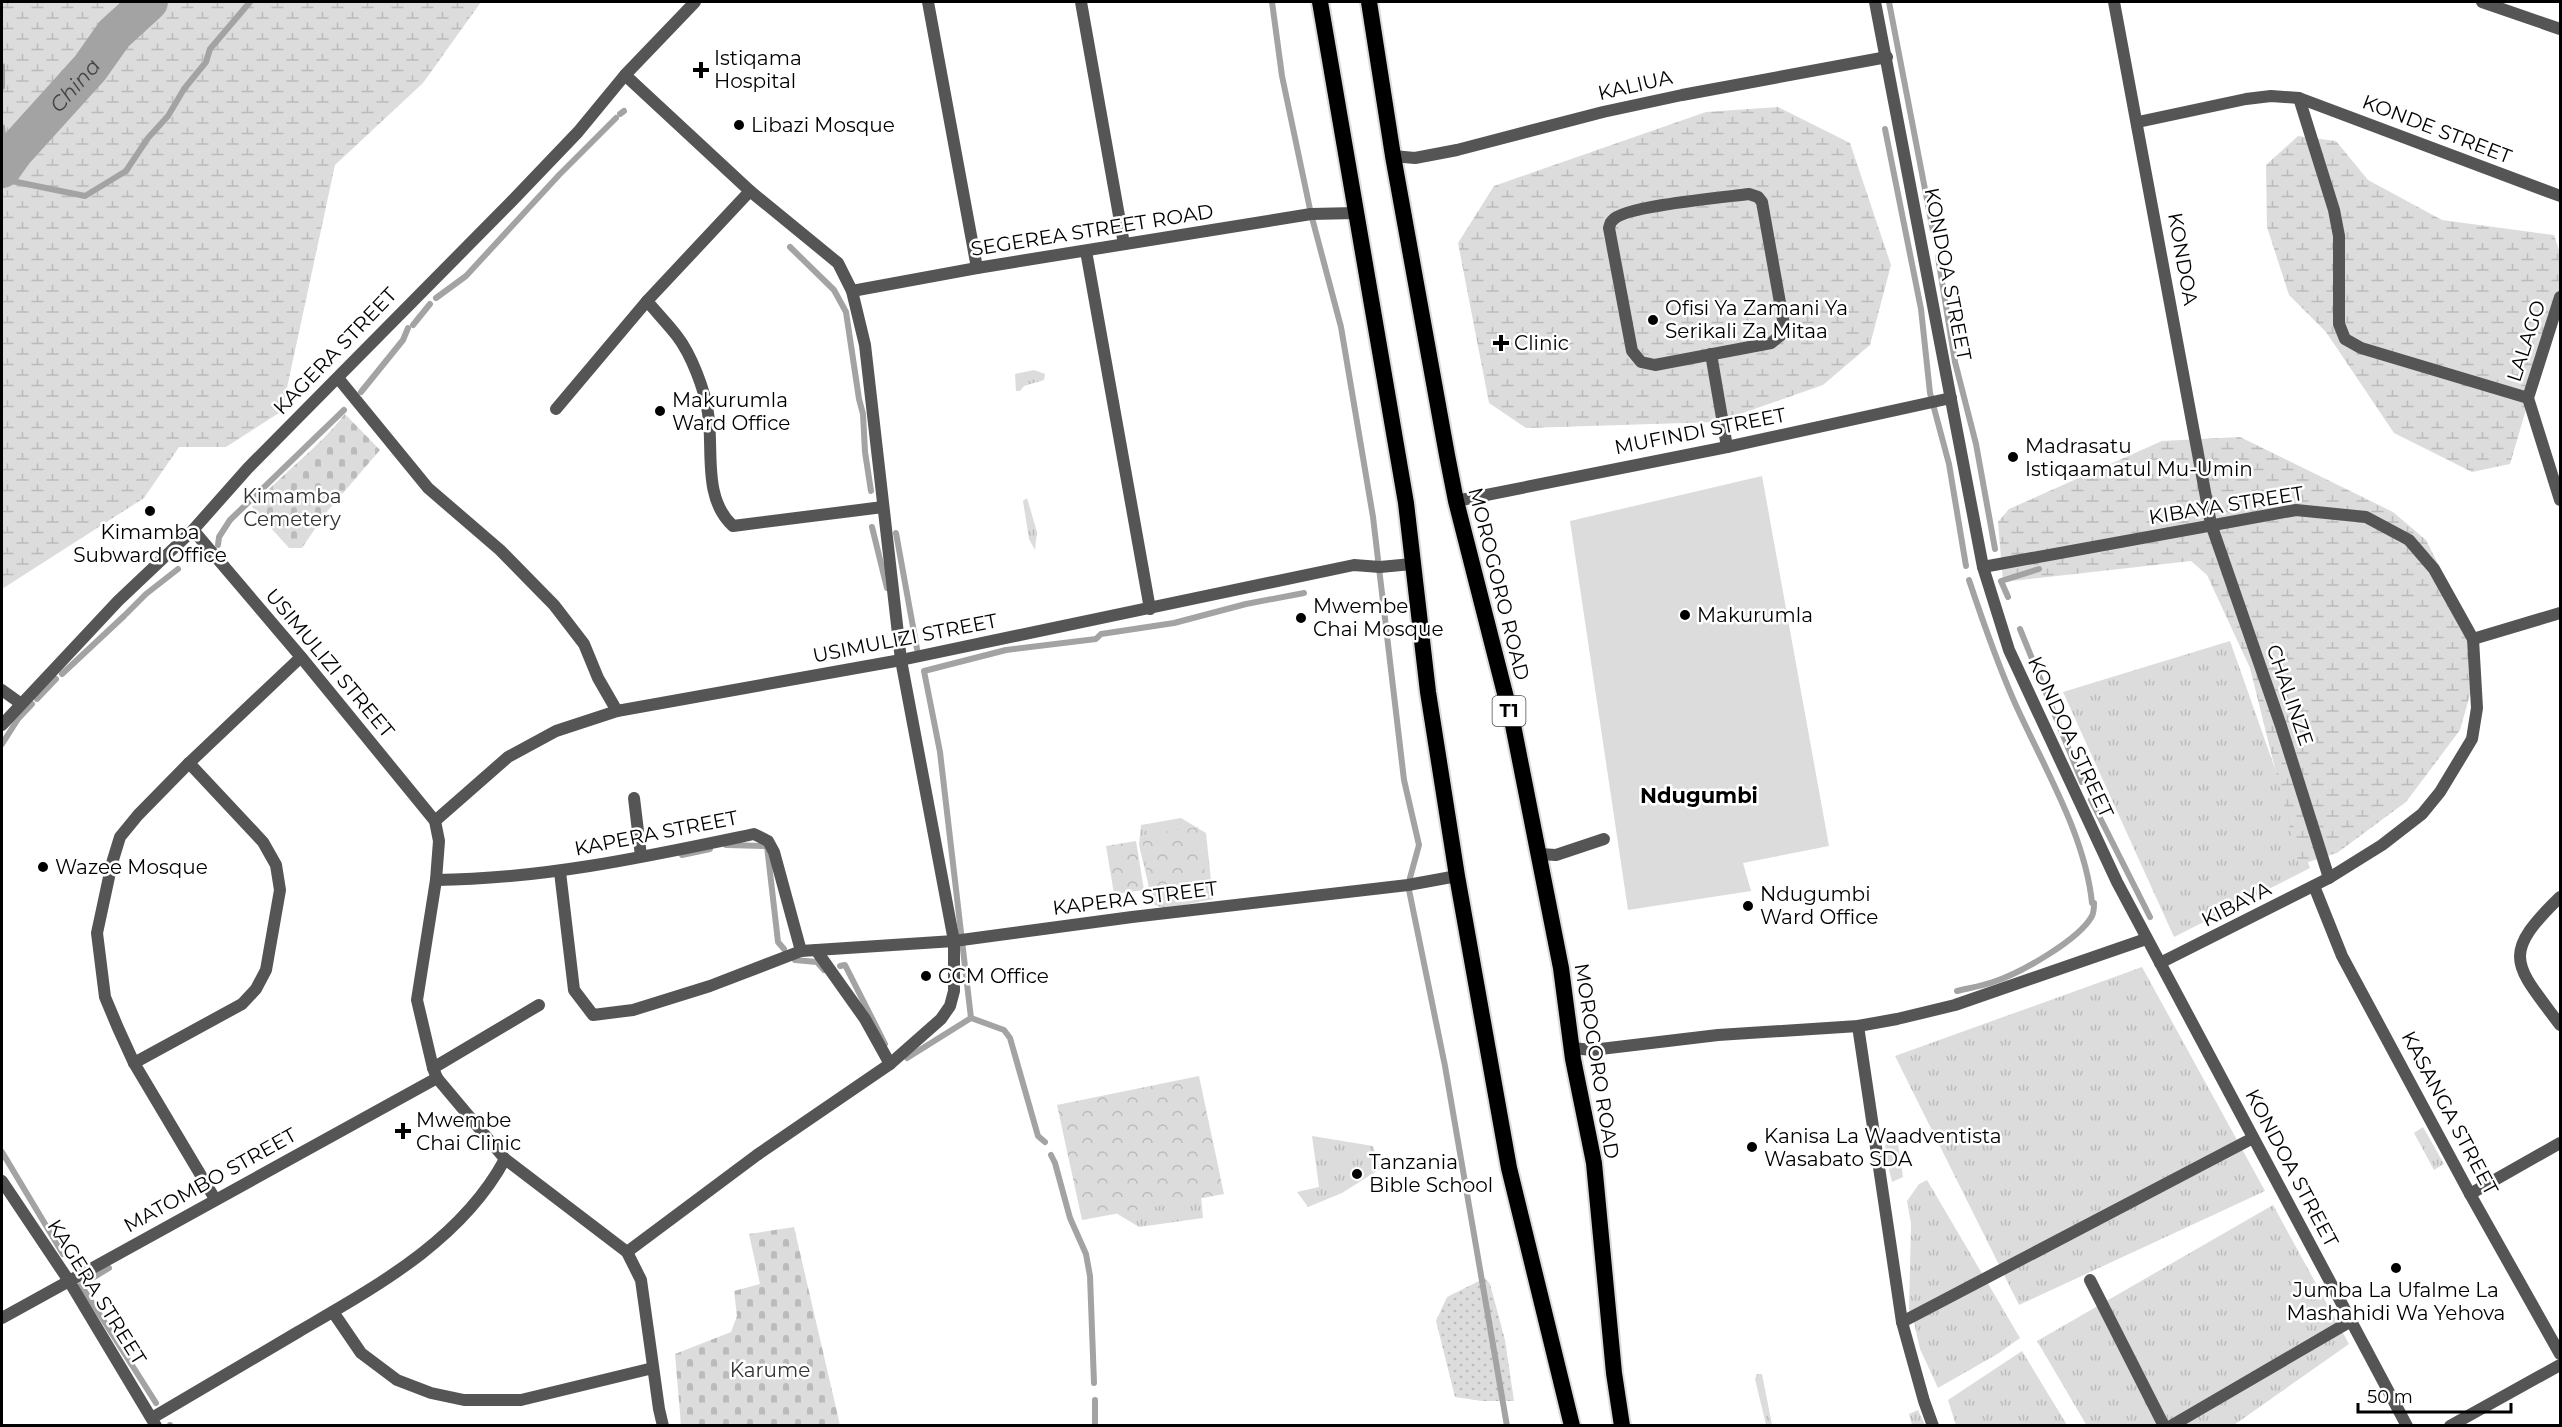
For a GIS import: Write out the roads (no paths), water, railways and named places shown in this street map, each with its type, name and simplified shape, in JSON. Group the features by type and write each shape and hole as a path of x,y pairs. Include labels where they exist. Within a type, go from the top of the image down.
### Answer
{"highway":[{"path":"1320,2 1406,503 1428,692 1457,876 1509,1168 1572,1425"},
{"name":"MOROGORO ROAD","path":"1369,2 1394,156 1456,501 1513,725 1561,968 1572,1048 1594,1162 1614,1373 1622,1425"}],"street":[{"name":"KAGERA STREET","path":"2,725 20,703 118,601 193,530 248,468 578,132 625,75 694,2"},
{"path":"928,2 977,268"},
{"path":"1081,2 1124,244"},
{"name":"KONDOA STREET","path":"1875,2 1983,567 2009,650 2045,731 2146,939 2408,1425"},
{"name":"KONDOA","path":"2114,2 2211,524"},
{"path":"2482,2 2560,29"},
{"name":"KALIUA","path":"1394,156 1416,158 1457,150 1603,112 1887,57"},
{"path":"625,75 750,191 838,263 852,291 864,345 901,660 954,941 954,991 950,1006 941,1019 890,1064 757,1155 627,1252"},
{"name":"KONDE STREET","path":"2138,122 2246,99 2271,96 2299,98 2560,196"},
{"path":"2299,98 2334,210 2339,236 2339,324 2345,339 2361,348 2528,398"},
{"path":"556,410 647,301 750,191"},
{"path":"1749,194 1758,196 1762,202 1784,325 1781,335 1772,343 1711,354 1655,365 1641,362 1632,351 1609,228 1613,219 1625,213 1672,204 1749,194"},
{"name":"SEGEREA STREET ROAD","path":"852,291 977,268 1311,214 1356,213"},
{"path":"1086,251 1150,609"},
{"name":"LALAGO","path":"2560,297 2528,398 2560,500"},
{"path":"647,301 679,337 699,380 708,413 708,452 714,493 723,518 732,526 883,507"},
{"path":"1711,354 1727,447"},
{"path":"338,378 428,488 500,550 555,605 584,644 598,678 617,711"},
{"name":"MUFINDI STREET","path":"1456,501 1727,447 1951,398"},
{"name":"KIBAYA STREET","path":"1983,567 2296,510 2366,517 2409,540 2434,569 2473,639 2476,708 2472,739 2440,792 2422,814 2382,845 2329,878"},
{"name":"CHALINZE","path":"2211,524 2281,726 2329,878"},
{"name":"USIMULIZI STREET","path":"193,530 301,657 435,821 508,757 556,731 617,711 901,660 1354,565 1380,567 1412,564"},
{"path":"2473,639 2560,614"},
{"path":"215,1199 134,1063 105,997 97,933 120,837 138,815 189,764 301,657"},
{"path":"2,690 20,703"},
{"path":"134,1063 242,1004 256,989 266,970 280,890 276,866 263,842 189,764"},
{"path":"634,798 641,856"},
{"path":"435,821 439,841 436,880 417,1000 435,1073 505,1159 627,1252 641,1280 663,1425"},
{"name":"KAPERA STREET","path":"436,880 488,879 560,872 754,834 768,841 774,852 801,951"},
{"path":"1539,854 1556,855 1604,839"},
{"name":"KAPERA STREET","path":"560,872 574,990 593,1015 633,1010 710,987 801,951 954,941 1132,917 1408,885 1457,876"},
{"name":"KIBAYA","path":"2160,963 2329,878"},
{"name":"KASANGA STREET","path":"2314,886 2342,956 2470,1194 2560,1354"},
{"path":"2560,897 2525,936 2519,964 2524,977 2560,1025"},
{"path":"1572,1048 1592,1050 1718,1035 1858,1026 1954,1005 2146,939"},
{"path":"816,950 865,1019 890,1064"},
{"name":"MATOMBO STREET","path":"2,1318 435,1073 539,1005"},
{"path":"1858,1026 1902,1322 1933,1425"},
{"path":"1902,1322 2253,1138"},
{"path":"2470,1194 2560,1143"},
{"path":"154,1422 375,1287 446,1235 495,1177 505,1159"},
{"name":"KAGERA STREET","path":"2,1181 69,1281 154,1422"},
{"path":"2090,1280 2164,1425"},
{"path":"333,1312 362,1353 397,1380 431,1394 464,1400 521,1400 653,1368"},
{"path":"2171,1425 2351,1321"},
{"path":"2450,1425 2560,1365"}],"waterway":[{"name":"China","path":"2,169 14,152 90,68 114,34 149,2"},
{"path":"2,179 85,196 126,171 206,62 210,49 250,2"},
{"path":"1272,2 1282,76 1311,214 1341,327 1373,517 1404,780 1419,845 1408,885 1445,1066 1507,1426"},
{"path":"1889,2 1933,231"},
{"path":"2,66 2,87"},
{"path":"620,114 624,111"},
{"path":"436,298 466,276 559,175 616,118"},
{"path":"2,127 4,144 14,152"},
{"path":"1885,129 1921,309 1930,393 1949,464 1966,566"},
{"path":"790,247 834,290 846,312 863,414 865,452 871,491"},
{"path":"1938,257 1955,362 1976,444 1995,549"},
{"path":"413,325 430,304"},
{"path":"361,392 403,340 408,328"},
{"path":"218,545 219,537 230,520 344,410"},
{"path":"872,527 887,588"},
{"path":"896,533 917,649"},
{"path":"188,560 193,555 201,557"},
{"path":"126,614 146,594 178,569"},
{"path":"2008,597 2001,581 2039,569"},
{"path":"1957,991 2004,978 2032,964 2075,935 2094,911 2088,877 2072,825 2008,686 1969,580"},
{"path":"971,1018 940,752 924,671 1006,650 1096,639 1101,634 1174,623 1246,604 1304,593"},
{"path":"62,674 124,616"},
{"path":"2020,629 2082,782"},
{"path":"37,699 56,679"},
{"path":"2,744 18,719 32,704"},
{"path":"2091,800 2150,917"},
{"path":"726,845 767,846 778,942 784,949"},
{"path":"682,855 710,849"},
{"path":"795,960 817,962 824,970"},
{"path":"840,966 845,965 885,1044"},
{"path":"907,1058 971,1018 1004,1030 1010,1038 1038,1136 1045,1142"},
{"path":"2,1152 63,1254"},
{"path":"1051,1155 1070,1218 1086,1254 1090,1276 1094,1383"},
{"path":"109,1268 81,1285 156,1403"},
{"path":"1095,1400 1095,1426"}],"place":[{"name":"Istiqama Hospital","path":"701,70"},
{"name":"Libazi Mosque","path":"739,125"},
{"name":"Ofisi Ya Zamani Ya Serikali Za Mitaa","path":"1653,320"},
{"name":"Clinic","path":"1501,343"},
{"name":"Makurumla Ward Office","path":"660,411"},
{"name":"Madrasatu Istiqaamatul Mu-Umin","path":"2013,457"},
{"name":"Kimamba Subward Office","path":"150,511"},
{"name":"Makurumla","path":"1685,615"},
{"name":"Mwembe Chai Mosque","path":"1301,618"},
{"name":"Wazee Mosque","path":"43,867"},
{"name":"Ndugumbi Ward Office","path":"1748,906"},
{"name":"CCM Office","path":"926,976"},
{"name":"Mwembe Chai Clinic","path":"403,1131"},
{"name":"Kanisa La Waadventista Wasabato SDA","path":"1752,1147"},
{"name":"Tanzania Bible School","path":"1357,1174"},
{"name":"Jumba La Ufalme La Mashahidi Wa Yehova","path":"2396,1268"}],"district":[{"name":"Ndugumbi","path":"1699,795"}],"park label":[{"name":"Kimamba Cemetery","path":"292,508"},
{"name":"Karume","path":"770,1370"}]}
